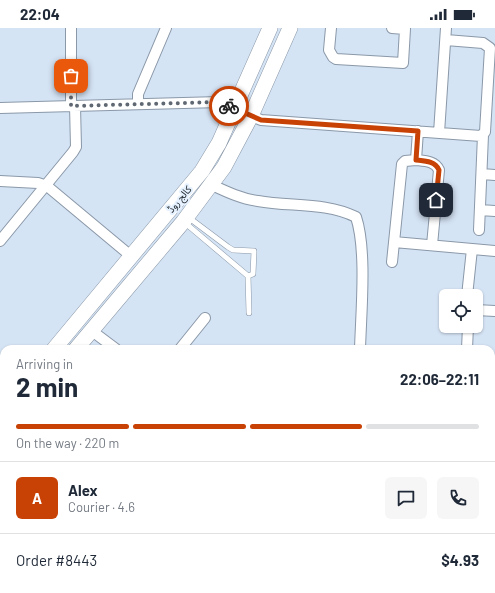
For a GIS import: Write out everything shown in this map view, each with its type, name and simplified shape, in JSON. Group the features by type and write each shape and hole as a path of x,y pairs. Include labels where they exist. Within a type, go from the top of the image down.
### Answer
{"main road":[{"name":"کالج روڈ","path":"57,345 202,171 219,143 270,28"},
{"name":"کالج روڈ","path":"80,345 185,219 212,184 231,154 251,116 290,28"},
{"path":"121,268 134,279"}],"street":[{"path":"138,104 138,94 166,28"},
{"path":"331,28 329,50 336,59 404,62 405,29 392,28"},
{"path":"438,133 446,28"},
{"path":"0,241 47,186 74,152 76,147 73,106 74,29"},
{"path":"446,40 486,44 490,48 492,68 483,135 479,230"},
{"path":"0,108 220,102 261,120 478,136 483,135"},
{"path":"416,160 418,131"},
{"path":"392,262 402,164 405,161 416,160 433,163 439,170 432,245"},
{"path":"482,174 495,175"},
{"path":"0,181 38,183 47,186 131,256"},
{"path":"212,184 226,191 258,202 330,208 342,210 356,217 361,263 360,345"},
{"path":"480,210 495,211"},
{"path":"394,242 495,250"},
{"path":"469,289 472,249"},
{"path":"483,310 495,310"},
{"path":"185,345 205,318"},
{"path":"92,331 111,345"},
{"path":"467,345 468,333"}],"lane":[{"path":"185,219 233,250 254,251 253,274 248,276"},
{"path":"185,219 248,276 249,313"}],"way so far":[{"path":"71,76 71,106 220,102 229,106"}],"route":[{"path":"229,106 261,120 418,131 416,160 433,163 439,170 436,200"}]}
